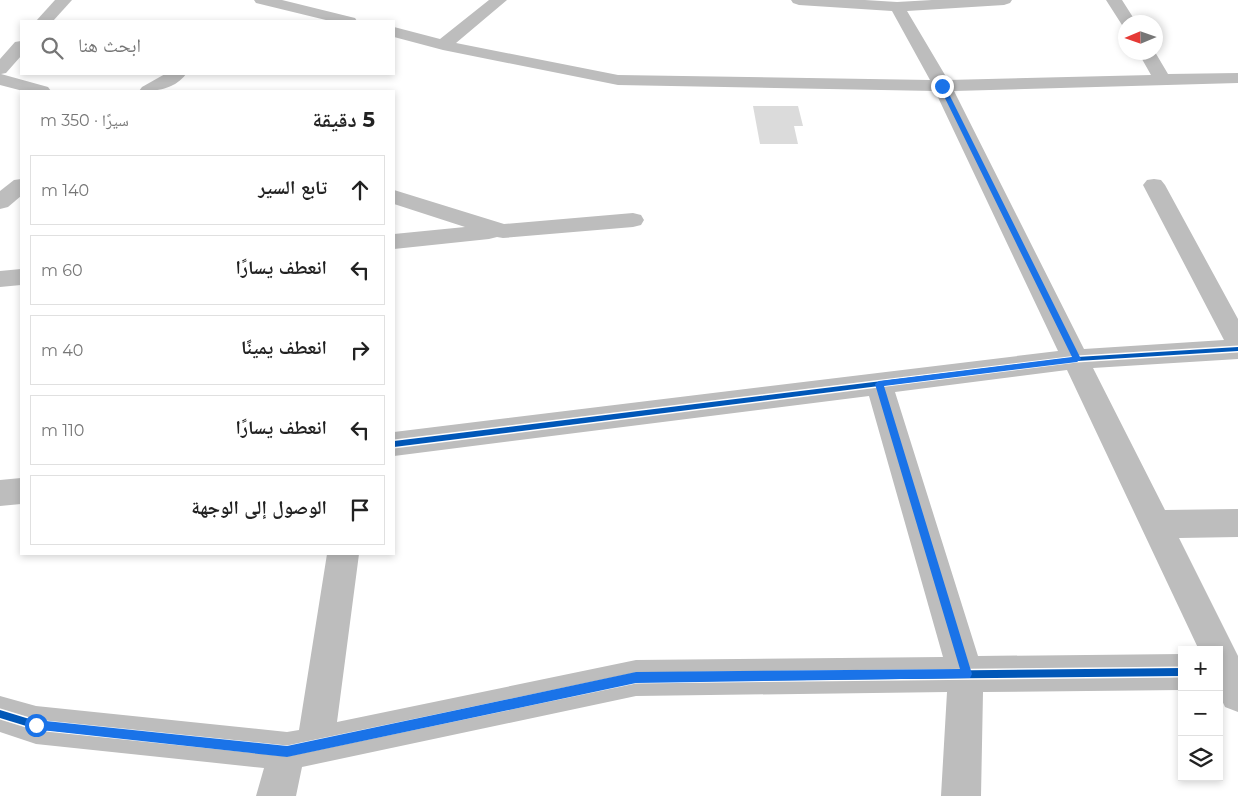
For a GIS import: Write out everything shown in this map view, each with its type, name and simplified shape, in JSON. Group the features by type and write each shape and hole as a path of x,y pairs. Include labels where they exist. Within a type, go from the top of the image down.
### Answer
{"street":[{"path":"45,20 64,0"},
{"path":"262,0 345,20"},
{"path":"443,45 499,0"},
{"path":"798,0 890,5 1004,0"},
{"path":"1114,0 1124,15"},
{"path":"890,5 942,86 1077,359 1224,668"},
{"path":"272,16 289,6"},
{"path":"395,32 443,45 618,80 942,86 1238,78"},
{"path":"0,69 20,47"},
{"path":"1151,60 1162,79"},
{"path":"150,90 175,75"},
{"path":"0,79 38,90"},
{"path":"1154,185 1238,343"},
{"path":"0,202 20,186"},
{"path":"395,198 503,231"},
{"path":"395,241 632,220"},
{"path":"0,279 20,277"},
{"path":"395,444 1077,359 1238,349"},
{"path":"879,384 966,674 962,796"},
{"path":"0,493 20,491"},
{"path":"1156,524 1238,524"},
{"path":"276,796 301,749 343,555"},
{"path":"0,714 36,725 301,749 636,678 1178,672"}],"building":[{"path":"753,106 798,106 803,126 794,126 798,144 760,144"}],"cycle path":[{"path":"395,444 1077,359 1238,349"},
{"path":"0,714 36,725 287,751 636,678 1178,672"}],"route":[{"path":"36,725 287,752 636,678 966,674 879,384 1077,359 942,86"}]}
